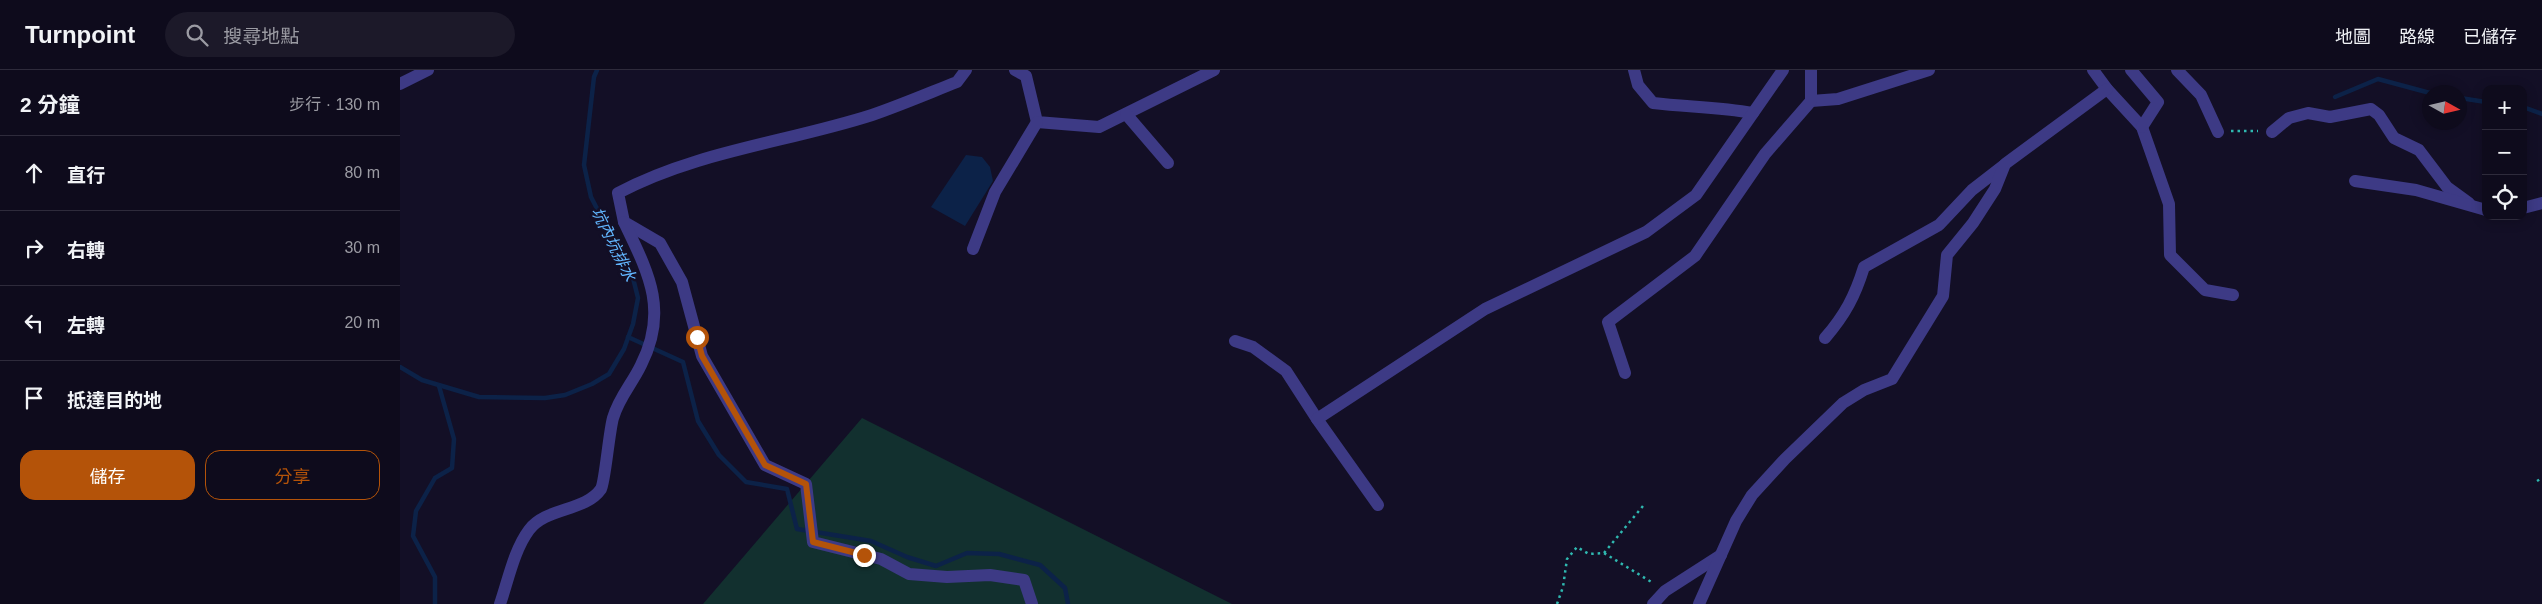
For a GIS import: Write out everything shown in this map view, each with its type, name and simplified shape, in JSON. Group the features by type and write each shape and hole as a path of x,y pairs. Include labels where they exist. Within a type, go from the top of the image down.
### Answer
{"lane":[{"path":"400,84 428,70"},
{"path":"500,604 519,552 530,529 549,516 588,500 602,488 610,429 618,400 634,379 649,350 656,319 647,271 624,222 618,193 647,178 694,162 872,115 957,82 966,70"},
{"path":"973,249 995,192 1038,122 1026,76 1015,70"},
{"path":"1038,122 1099,127 1214,70"},
{"path":"1634,70 1638,85 1653,103 1694,108 1716,107 1753,113"},
{"path":"1317,419 1486,309 1646,232 1696,195 1783,70"},
{"path":"1625,373 1608,322 1695,256 1765,154 1812,101 1811,70"},
{"path":"1812,101 1838,99 1929,70"},
{"path":"2093,70 2106,89 2142,128 2169,204 2170,255 2206,290 2233,295"},
{"path":"2131,70 2158,102 2142,128"},
{"path":"2177,70 2201,94 2218,132"},
{"path":"1825,338 1843,318 1858,287 1864,267 1939,225 1972,190 2106,89"},
{"path":"2272,132 2289,118 2308,113 2330,118 2371,109 2379,115 2394,138 2419,150 2447,187 2469,203"},
{"path":"1126,114 1168,163"},
{"path":"1699,604 1736,522 1752,495 1785,459 1844,403 1864,390 1892,379 1943,296 1947,255 1973,223 1995,189 2005,164"},
{"path":"2355,181 2416,190 2469,203 2482,208"},
{"path":"2527,207 2542,203"},
{"path":"624,222 660,243 682,282 702,356 765,465 806,484 813,542 881,559 909,574 946,577 990,575 1024,580 1032,604"},
{"path":"1235,341 1254,347 1286,371 1317,419 1378,505"},
{"path":"1653,604 1665,591 1721,555"}],"path":[{"path":"2218,132 2272,132"},
{"path":"2537,481 2542,478"},
{"path":"1604,553 1643,506"},
{"path":"1557,604 1563,587 1567,558 1577,547 1589,554 1604,553 1665,591"}],"green space":[{"path":"862,418 1232,604 703,604"}],"water":[{"path":"966,155 982,157 990,167 993,181 965,226 931,207"}],"waterway":[{"name":"坑內坑排水","path":"400,367 422,380 479,397 545,398 565,395 592,384 609,374 624,349 633,324 638,298 633,278 591,197 584,165 594,77 597,70"},
{"path":"2335,97 2378,79 2422,91"},
{"path":"2467,99 2482,101"},
{"path":"2527,108 2542,114"},
{"path":"628,337 683,362 698,421 719,455 746,482 787,489 797,529 871,541 907,557 936,566 967,553 999,554 1040,565 1065,588 1068,604"},
{"path":"435,604 435,577 413,536 416,511 435,478 452,468 454,439 439,386"}],"route":[{"path":"697,337 702,356 765,465 806,484 813,542 864,555"}]}
